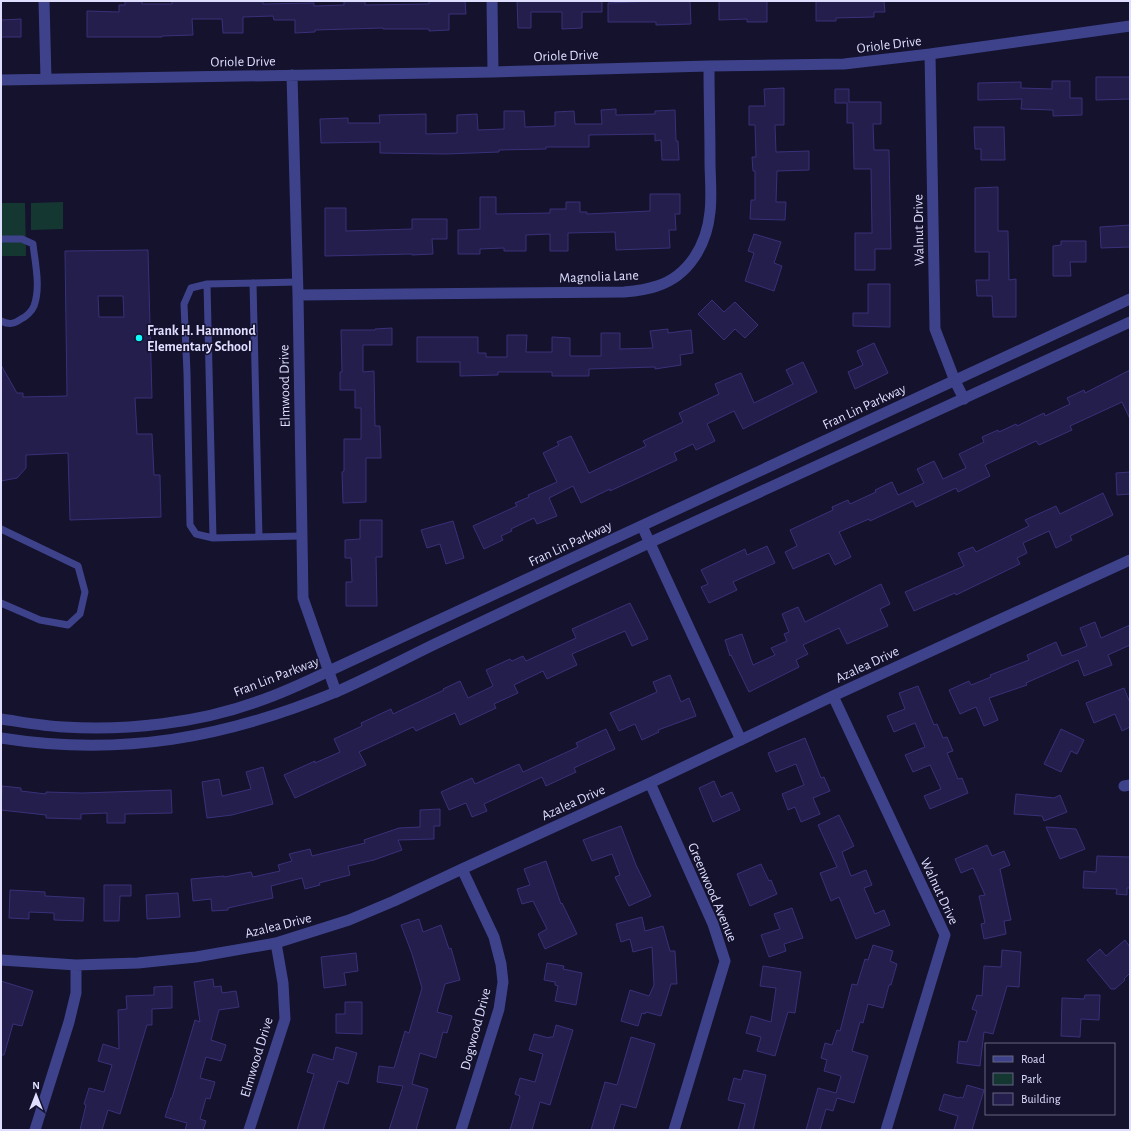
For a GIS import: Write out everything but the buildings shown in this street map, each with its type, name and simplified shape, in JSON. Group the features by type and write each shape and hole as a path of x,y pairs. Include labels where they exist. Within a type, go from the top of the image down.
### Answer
{"street":[{"path":"44,1 46,79"},
{"path":"492,1 494,72"},
{"name":"Oriole Drive","path":"1,80 494,72 844,64 930,54 1130,26"},
{"name":"Walnut Drive","path":"930,54 936,328 955,381 964,400"},
{"name":"Magnolia Lane","path":"298,295 624,292 658,286 673,279 686,268 697,255 705,240 710,212 709,66"},
{"name":"Elmwood Drive","path":"292,75 298,282 302,598 336,692"},
{"name":"Fran Lin Parkway","path":"1,719 39,725 98,728 157,724 208,716 252,703 329,672 1130,299"},
{"path":"1,738 36,744 70,746 132,745 169,740 239,726 336,692 650,543 964,400 1130,322"},
{"path":"642,526 741,740"},
{"name":"Azalea Drive","path":"1,960 76,965 138,963 196,958 276,943 349,920 394,902 833,696 1130,560"},
{"name":"Walnut Drive","path":"833,696 945,935 886,1130"},
{"name":"Greenwood Avenue","path":"650,783 713,924 725,961 674,1130"},
{"name":"Dogwood Drive","path":"461,1130 499,1009 503,982 501,964 494,937 462,869"},
{"name":"Elmwood Drive","path":"249,1130 285,1019 283,983 276,943"},
{"path":"35,1130 69,1022 76,992 76,965"}],"lane":[{"path":"1,239 22,239 33,244 37,291 34,308 24,317 15,324 8,324 1,321"},
{"path":"298,282 207,284 191,288 184,304 190,525 196,534 213,538 302,536"},
{"path":"253,283 259,537"},
{"path":"207,284 213,538"},
{"path":"1,529 78,566 85,592 80,614 68,625 40,620 1,602"}],"green space":[{"path":"63,202 63,229 31,230 31,203"},
{"path":"1,203 25,203 26,256 1,256"}],"place":[{"name":"Frank H. Hammond Elementary School","path":"139,338"}]}
